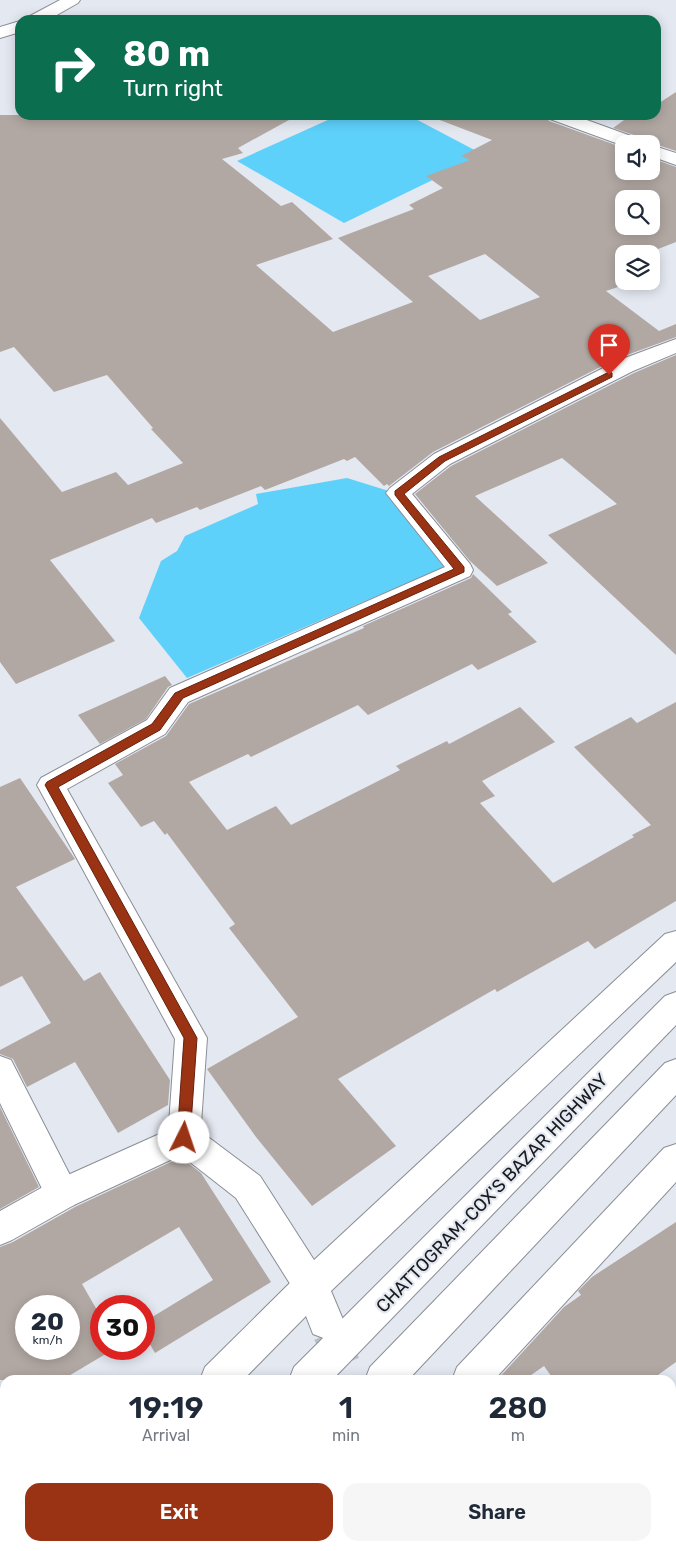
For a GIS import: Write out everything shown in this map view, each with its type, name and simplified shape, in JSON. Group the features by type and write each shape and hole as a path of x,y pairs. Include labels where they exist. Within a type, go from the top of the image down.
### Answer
{"main road":[{"path":"45,15 72,0"},
{"path":"0,33 15,28"},
{"path":"570,120 615,137"},
{"path":"660,153 676,158"},
{"path":"184,1138 190,1038 51,785 156,727 179,695 461,570 398,493 442,459 625,366 676,345"},
{"path":"223,1375 311,1286 676,943"},
{"name":"CHATTOGRAM-COX'S BAZAR HIGHWAY","path":"313,1375 676,1005"},
{"path":"0,1070 62,1194"},
{"path":"388,1375 676,1073"},
{"path":"0,1229 62,1194 184,1138"},
{"path":"184,1138 248,1188 311,1286 326,1322"},
{"path":"475,1375 676,1159"}],"water":[{"path":"328,120 418,120 484,155 344,223 237,161"},
{"path":"347,478 392,492 449,565 187,678 139,618 161,561 177,551 185,536 258,504 256,494"}],"building":[{"path":"676,92 676,151 660,146 660,135 634,135 613,128 624,120 661,120 661,102"},
{"path":"0,115 15,115 15,120 289,120 238,148 243,153 222,159 281,206 292,202 333,239 256,265 333,332 413,302 338,238 414,209 409,205 443,188 426,176 470,160 461,156 492,140 440,120 548,120 615,145 615,180 660,180 660,161 676,167 676,242 660,248 660,245 615,245 615,288 606,291 659,331 676,324 676,337 616,359 433,452 389,486 387,484 384,486 355,457 347,461 344,459 265,490 261,486 200,510 197,507 156,523 152,518 50,560 115,641 16,684 0,662 0,418 62,492 116,472 128,485 183,463 151,429 153,428 107,375 54,392 14,347 0,352","holes":["485,254 540,297 480,320 428,276"]},
{"path":"676,355 676,655 548,535 617,504 562,458 475,496 548,563 497,586 469,560 415,494 451,466 634,373"},
{"path":"473,574 512,612 508,614 537,642 478,670 472,664 368,715 358,705 251,757 248,754 189,782 227,830 276,806 291,825 400,770 396,766 447,741 449,744 520,707 555,742 482,781 495,796 480,803 553,883 634,837 632,835 651,825 574,747 631,717 637,723 676,702 676,901 595,949 588,941 497,992 495,989 338,1079 396,1146 312,1206 256,1137 207,1069 298,1017 229,928 235,924 167,833 165,835 154,821 141,827 108,783 123,775 115,764 166,736 189,704 364,628 363,626 471,578"},
{"path":"165,676 172,685 168,687 146,719 100,744 78,715"},
{"path":"20,778 75,859 16,887 84,981 100,972 170,1080 168,1105 118,1133 75,1062 27,1087 13,1059 0,1054 0,1050 51,1023 22,976 0,987 0,787"},
{"path":"0,1107 39,1187 0,1209"},
{"path":"173,1161 187,1162 201,1173 271,1282 155,1353 155,1315 213,1280 179,1227 82,1284 90,1298 90,1360 96,1360 70,1375 0,1375 0,1247 13,1242 75,1207"},
{"path":"676,1222 676,1362 658,1375 550,1375 544,1366 531,1375 502,1375 564,1307 581,1295 578,1291 592,1277"}],"tunnel":[{"path":"330,1333 348,1375"}],"route":[{"path":"184,1138 190,1038 51,785 156,727 179,695 461,570 398,493 442,459 609,375"}]}
